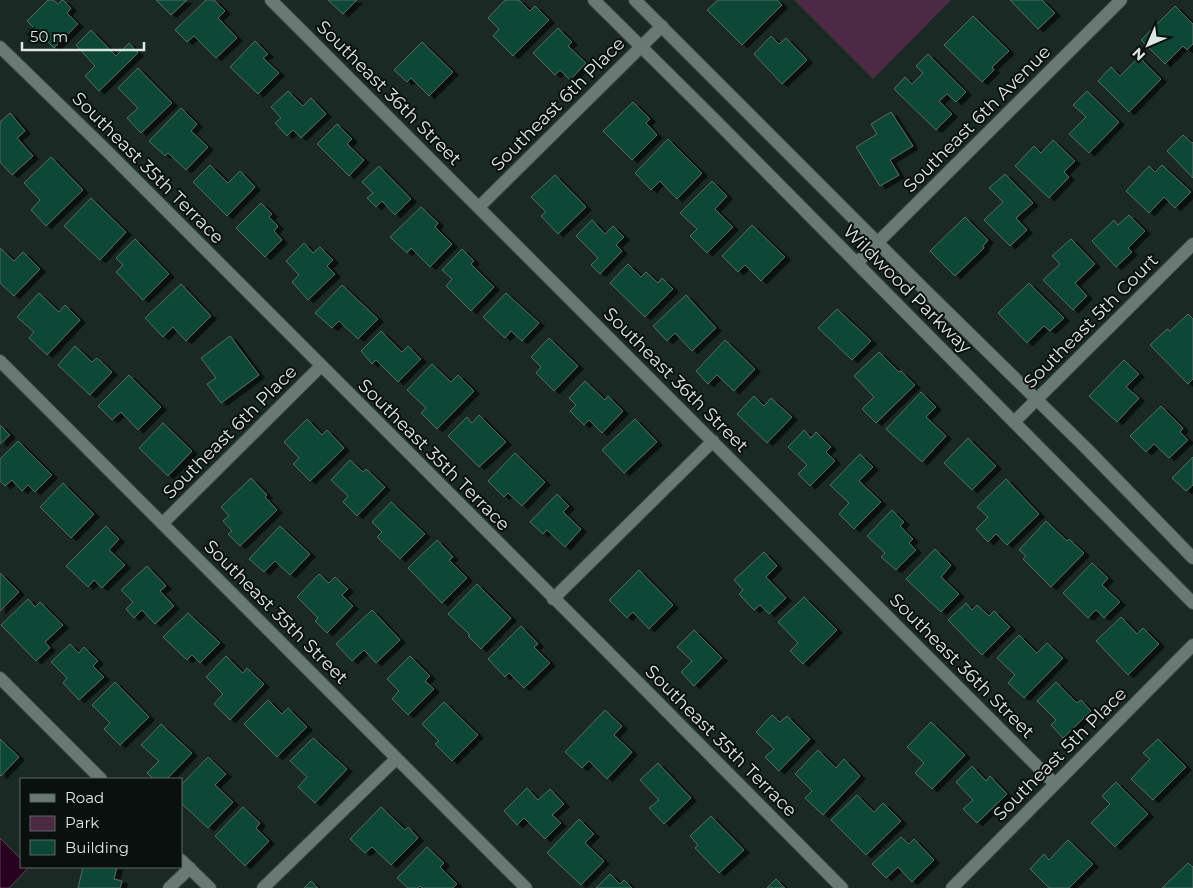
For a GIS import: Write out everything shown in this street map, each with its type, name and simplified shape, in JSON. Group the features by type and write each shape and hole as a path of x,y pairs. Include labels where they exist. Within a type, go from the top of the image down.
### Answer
{"street":[{"name":"Southeast 36th Street","path":"272,0 1055,784"},
{"name":"Wildwood Parkway","path":"594,0 1193,603"},
{"name":"Wildwood Parkway","path":"636,0 1085,447 1193,558"},
{"name":"Southeast 6th Avenue","path":"857,264 1121,0"},
{"name":"Southeast 6th Place","path":"479,207 662,26"},
{"name":"Southeast 35th Terrace","path":"0,47 108,152 842,888"},
{"name":"Southeast 5th Court","path":"1014,422 1193,244"},
{"name":"Southeast 35th Street","path":"0,361 526,888"},
{"name":"Southeast 6th Place","path":"163,523 321,366"},
{"path":"553,599 713,442"},
{"name":"Southeast 5th Place","path":"952,888 1193,645"},
{"path":"0,678 100,778"},
{"path":"263,888 396,758"},
{"path":"169,888 185,864 210,888"}],"green space":[{"path":"794,0 951,0 873,79"}],"shaded area":[{"path":"0,838 20,858 20,868 28,868 9,888 0,888"}],"building":[{"path":"48,0 53,0 58,4 63,0 71,8 67,13 78,24 54,48 27,21"},
{"path":"156,0 187,0 171,15"},
{"path":"206,0 214,0 225,11 218,18 237,38 216,58 194,36 187,42 175,30"},
{"path":"328,0 357,0 343,14"},
{"path":"505,0 519,0 530,11 535,6 549,20 513,56 493,36 499,29 488,18"},
{"path":"718,0 777,0 782,5 742,45 707,10"},
{"path":"1010,0 1042,0 1055,13 1038,29"},
{"path":"1175,6 1193,24 1193,44 1187,50 1183,46 1165,64 1141,40"},
{"path":"973,16 1009,51 992,67 994,70 982,82 944,45"},
{"path":"558,28 572,42 568,46 586,63 570,80 560,70 555,75 533,53"},
{"path":"91,30 116,56 129,43 138,53 99,91 85,76 95,66 76,45"},
{"path":"771,36 779,44 786,38 807,60 782,84 754,54"},
{"path":"255,41 268,54 263,58 279,73 258,94 230,67"},
{"path":"422,42 453,72 429,96 411,78 407,82 394,70"},
{"path":"928,54 966,92 956,102 947,94 939,101 952,114 936,130 894,89 905,77 912,84 923,73 916,66"},
{"path":"1139,57 1161,79 1129,112 1098,81 1111,67 1120,76"},
{"path":"138,68 172,103 141,133 127,118 138,108 118,88"},
{"path":"288,91 303,106 311,98 326,114 301,138 293,130 287,136 275,123 281,118 271,107"},
{"path":"1087,91 1119,122 1089,153 1069,134 1086,117 1073,105"},
{"path":"633,102 650,119 646,123 657,135 632,160 603,131"},
{"path":"181,108 197,124 191,131 208,147 186,170 168,153 165,156 149,141"},
{"path":"891,112 913,146 890,160 899,175 880,186 856,147 877,134 871,124"},
{"path":"10,113 25,131 17,138 33,156 12,175 0,162 0,122"},
{"path":"337,124 352,139 347,144 364,160 349,176 317,144"},
{"path":"1183,135 1193,142 1193,178 1167,151"},
{"path":"668,139 702,173 677,199 660,181 651,190 635,173"},
{"path":"1053,140 1075,161 1064,172 1069,177 1049,198 1015,166 1034,146 1041,153"},
{"path":"51,157 83,190 46,226 31,210 40,200 24,183"},
{"path":"210,165 228,183 240,171 255,187 227,216 193,182"},
{"path":"1162,165 1191,192 1175,208 1164,197 1149,213 1126,191 1149,166 1155,172"},
{"path":"379,166 411,199 395,215 382,201 376,207 367,198 373,193 362,182"},
{"path":"1005,174 1033,203 1016,218 1027,230 1010,246 984,220 1003,202 989,188"},
{"path":"555,175 586,207 558,234 541,216 546,212 531,197"},
{"path":"712,181 727,196 715,209 733,227 707,253 690,236 697,229 680,213"},
{"path":"91,198 126,232 100,260 64,226"},
{"path":"261,203 272,214 269,217 278,226 274,231 282,240 265,257 236,228"},
{"path":"421,207 438,223 435,227 452,244 430,267 411,248 407,253 390,237"},
{"path":"1129,215 1145,231 1128,248 1132,252 1116,267 1092,241 1114,220 1118,225"},
{"path":"965,217 988,240 983,246 984,248 955,276 930,251"},
{"path":"592,220 605,234 613,226 624,237 616,245 622,251 600,274 591,265 598,258 576,236"},
{"path":"752,225 785,257 761,281 745,265 738,272 722,256"},
{"path":"135,239 169,274 143,300 116,272 123,265 116,258"},
{"path":"1071,239 1095,264 1075,283 1087,296 1073,310 1043,280 1060,264 1052,256"},
{"path":"304,243 313,253 320,247 333,260 327,266 335,274 308,300 292,282 299,275 286,261"},
{"path":"0,248 14,261 23,252 40,269 14,296 0,283"},
{"path":"462,249 474,261 471,264 494,287 471,311 446,286 452,279 442,270"},
{"path":"628,264 641,277 646,272 658,283 662,278 673,289 645,317 610,283"},
{"path":"1029,283 1064,318 1050,331 1044,326 1027,343 998,313"},
{"path":"181,284 211,316 186,341 173,327 163,337 145,318"},
{"path":"342,285 378,319 358,339 339,321 332,328 315,313"},
{"path":"39,293 59,312 65,305 80,320 47,355 29,338 34,332 17,317"},
{"path":"506,293 539,323 522,341 511,331 505,338 483,317"},
{"path":"686,295 716,328 692,351 675,333 667,341 653,326"},
{"path":"837,309 871,341 852,360 818,328"},
{"path":"1188,314 1193,319 1193,379 1188,384 1150,345 1167,329 1170,331"},
{"path":"381,331 402,352 408,346 421,359 398,382 376,360 372,364 361,351"},
{"path":"230,336 259,375 221,403 207,384 216,378 201,358"},
{"path":"549,338 578,366 554,391 536,373 541,367 531,357"},
{"path":"725,340 755,369 734,391 717,375 708,384 696,371"},
{"path":"75,346 92,362 97,358 112,372 90,395 58,365"},
{"path":"879,352 915,385 876,423 862,409 874,397 854,376"},
{"path":"1124,360 1139,374 1126,387 1139,398 1117,422 1089,396"},
{"path":"432,364 451,382 458,375 474,391 437,429 421,413 426,408 407,390"},
{"path":"129,375 161,407 138,430 121,412 112,420 98,406"},
{"path":"585,381 605,400 608,396 623,411 602,433 589,420 584,425 570,411 576,405 569,398"},
{"path":"921,392 936,407 926,417 946,436 922,462 886,429"},
{"path":"754,396 764,406 771,398 792,417 767,443 737,414"},
{"path":"1161,406 1183,428 1180,432 1188,440 1169,458 1154,444 1146,452 1130,436"},
{"path":"479,415 506,442 479,467 448,436 467,417 472,423"},
{"path":"307,419 322,435 327,430 344,448 310,481 293,464 299,458 284,442"},
{"path":"635,419 657,442 624,473 602,450"},
{"path":"163,423 192,451 168,476 139,448"},
{"path":"0,425 10,435 0,444"},
{"path":"804,430 811,438 816,432 831,447 826,452 835,461 810,486 798,474 807,465 788,447"},
{"path":"968,438 996,466 972,490 944,463"},
{"path":"18,441 52,475 35,492 28,485 22,491 12,480 5,486 0,481 0,459"},
{"path":"515,453 545,482 522,506 508,493 504,497 488,481"},
{"path":"860,454 873,467 859,481 881,502 854,529 839,514 849,503 830,485"},
{"path":"1193,457 1193,485 1186,491 1172,478"},
{"path":"350,460 363,472 366,469 385,487 357,516 343,502 348,496 331,480"},
{"path":"251,478 267,495 265,497 277,510 240,546 228,534 232,531 223,521 229,516 221,507"},
{"path":"1006,479 1039,514 1007,545 996,534 988,542 976,529 988,517 977,507"},
{"path":"63,483 94,514 71,538 40,507"},
{"path":"557,494 569,506 563,512 581,529 565,547 547,530 543,534 530,522"},
{"path":"391,502 425,534 400,559 377,537 382,532 372,522"},
{"path":"892,510 904,522 900,526 913,539 909,543 916,550 896,570 881,557 885,553 867,536"},
{"path":"1046,521 1067,541 1069,539 1084,553 1051,587 1023,559 1026,556 1019,550"},
{"path":"106,526 119,539 109,550 125,565 102,588 94,580 88,587 66,566"},
{"path":"280,526 310,554 290,575 275,561 264,572 249,559"},
{"path":"437,540 453,557 449,560 467,578 442,603 408,568"},
{"path":"935,549 951,565 941,577 959,594 941,612 906,579"},
{"path":"764,552 777,566 766,577 786,598 769,614 760,605 754,610 739,594 743,590 734,580"},
{"path":"1092,563 1108,578 1102,585 1120,602 1104,618 1096,610 1088,618 1063,593"},
{"path":"147,566 166,586 160,591 174,606 155,624 142,610 134,618 126,609 133,602 121,590"},
{"path":"639,570 673,605 649,629 633,612 627,618 609,600"},
{"path":"0,573 19,592 0,611"},
{"path":"319,574 329,583 335,577 348,589 342,595 353,606 327,633 315,621 318,618 297,597"},
{"path":"477,584 511,618 481,649 468,636 470,635 448,614"},
{"path":"804,597 837,630 803,664 790,651 798,643 778,622"},
{"path":"28,599 35,607 40,602 63,625 45,642 50,648 36,661 1,625"},
{"path":"966,603 972,610 977,605 989,616 994,611 1010,627 982,655 948,620"},
{"path":"372,610 400,640 376,663 364,650 352,661 336,644"},
{"path":"188,613 220,643 200,663 192,655 187,660 163,637"},
{"path":"1121,617 1137,634 1143,628 1159,644 1128,675 1096,641"},
{"path":"521,626 538,644 534,647 550,663 524,688 509,673 505,677 488,659"},
{"path":"694,630 722,658 694,686 681,672 692,661 677,647"},
{"path":"1019,635 1037,653 1047,643 1063,658 1024,698 1008,683 1015,675 997,658"},
{"path":"70,644 79,653 84,647 98,661 93,666 104,677 79,700 63,683 67,678 51,662"},
{"path":"226,656 243,673 247,668 264,684 230,720 214,704 223,694 206,677"},
{"path":"410,656 430,676 425,681 434,689 408,715 392,699 399,691 387,679"},
{"path":"115,682 149,717 120,745 104,729 110,723 92,705"},
{"path":"1056,682 1077,703 1081,700 1091,711 1063,738 1051,725 1056,720 1037,701"},
{"path":"268,700 282,714 288,708 307,727 277,757 244,724"},
{"path":"444,702 478,735 452,761 435,744 439,741 422,724"},
{"path":"605,710 622,726 614,735 632,752 607,779 589,761 582,768 565,752"},
{"path":"772,715 780,722 787,716 810,739 779,771 765,757 774,749 756,732"},
{"path":"931,722 965,755 932,789 915,773 924,763 907,747"},
{"path":"161,724 192,753 168,778 153,778 147,773 159,761 141,745"},
{"path":"313,738 347,769 315,803 298,787 307,777 290,761"},
{"path":"0,739 19,757 1,776 0,775"},
{"path":"1158,739 1186,767 1153,800 1131,779 1150,759 1143,753"},
{"path":"818,750 836,768 844,759 860,776 823,815 805,798 812,791 795,774"},
{"path":"208,757 226,774 215,785 233,802 208,828 182,804 182,784"},
{"path":"658,763 691,798 664,824 649,808 659,800 640,780"},
{"path":"972,766 986,781 990,776 1007,794 977,823 963,809 973,800 956,782"},
{"path":"1116,782 1148,814 1115,847 1091,823 1110,804 1102,796"},
{"path":"527,788 538,800 550,789 564,804 552,815 561,823 545,839 524,818 517,825 504,811"},
{"path":"857,795 874,812 883,803 901,821 866,855 831,820"},
{"path":"243,807 260,823 256,828 269,841 245,866 215,836"},
{"path":"381,807 405,830 408,827 418,838 391,865 372,847 365,853 350,839"},
{"path":"711,816 744,850 719,873 695,848 698,845 690,836"},
{"path":"579,819 594,834 585,843 604,861 581,885 547,853"},
{"path":"901,837 909,844 914,839 934,860 912,882 898,867 886,878 872,864"},
{"path":"1068,840 1093,864 1069,888 1049,888 1030,869 1044,854 1049,860"},
{"path":"427,847 444,863 440,867 457,884 453,888 422,888 420,886 418,888 408,888 397,878"},
{"path":"1188,863 1193,867 1193,888 1162,888"},
{"path":"83,868 117,868 114,879 122,881 120,888 78,888"},
{"path":"610,874 620,884 624,880 632,888 596,888"},
{"path":"776,879 785,888 767,888"},
{"path":"311,881 318,888 304,888"}]}
